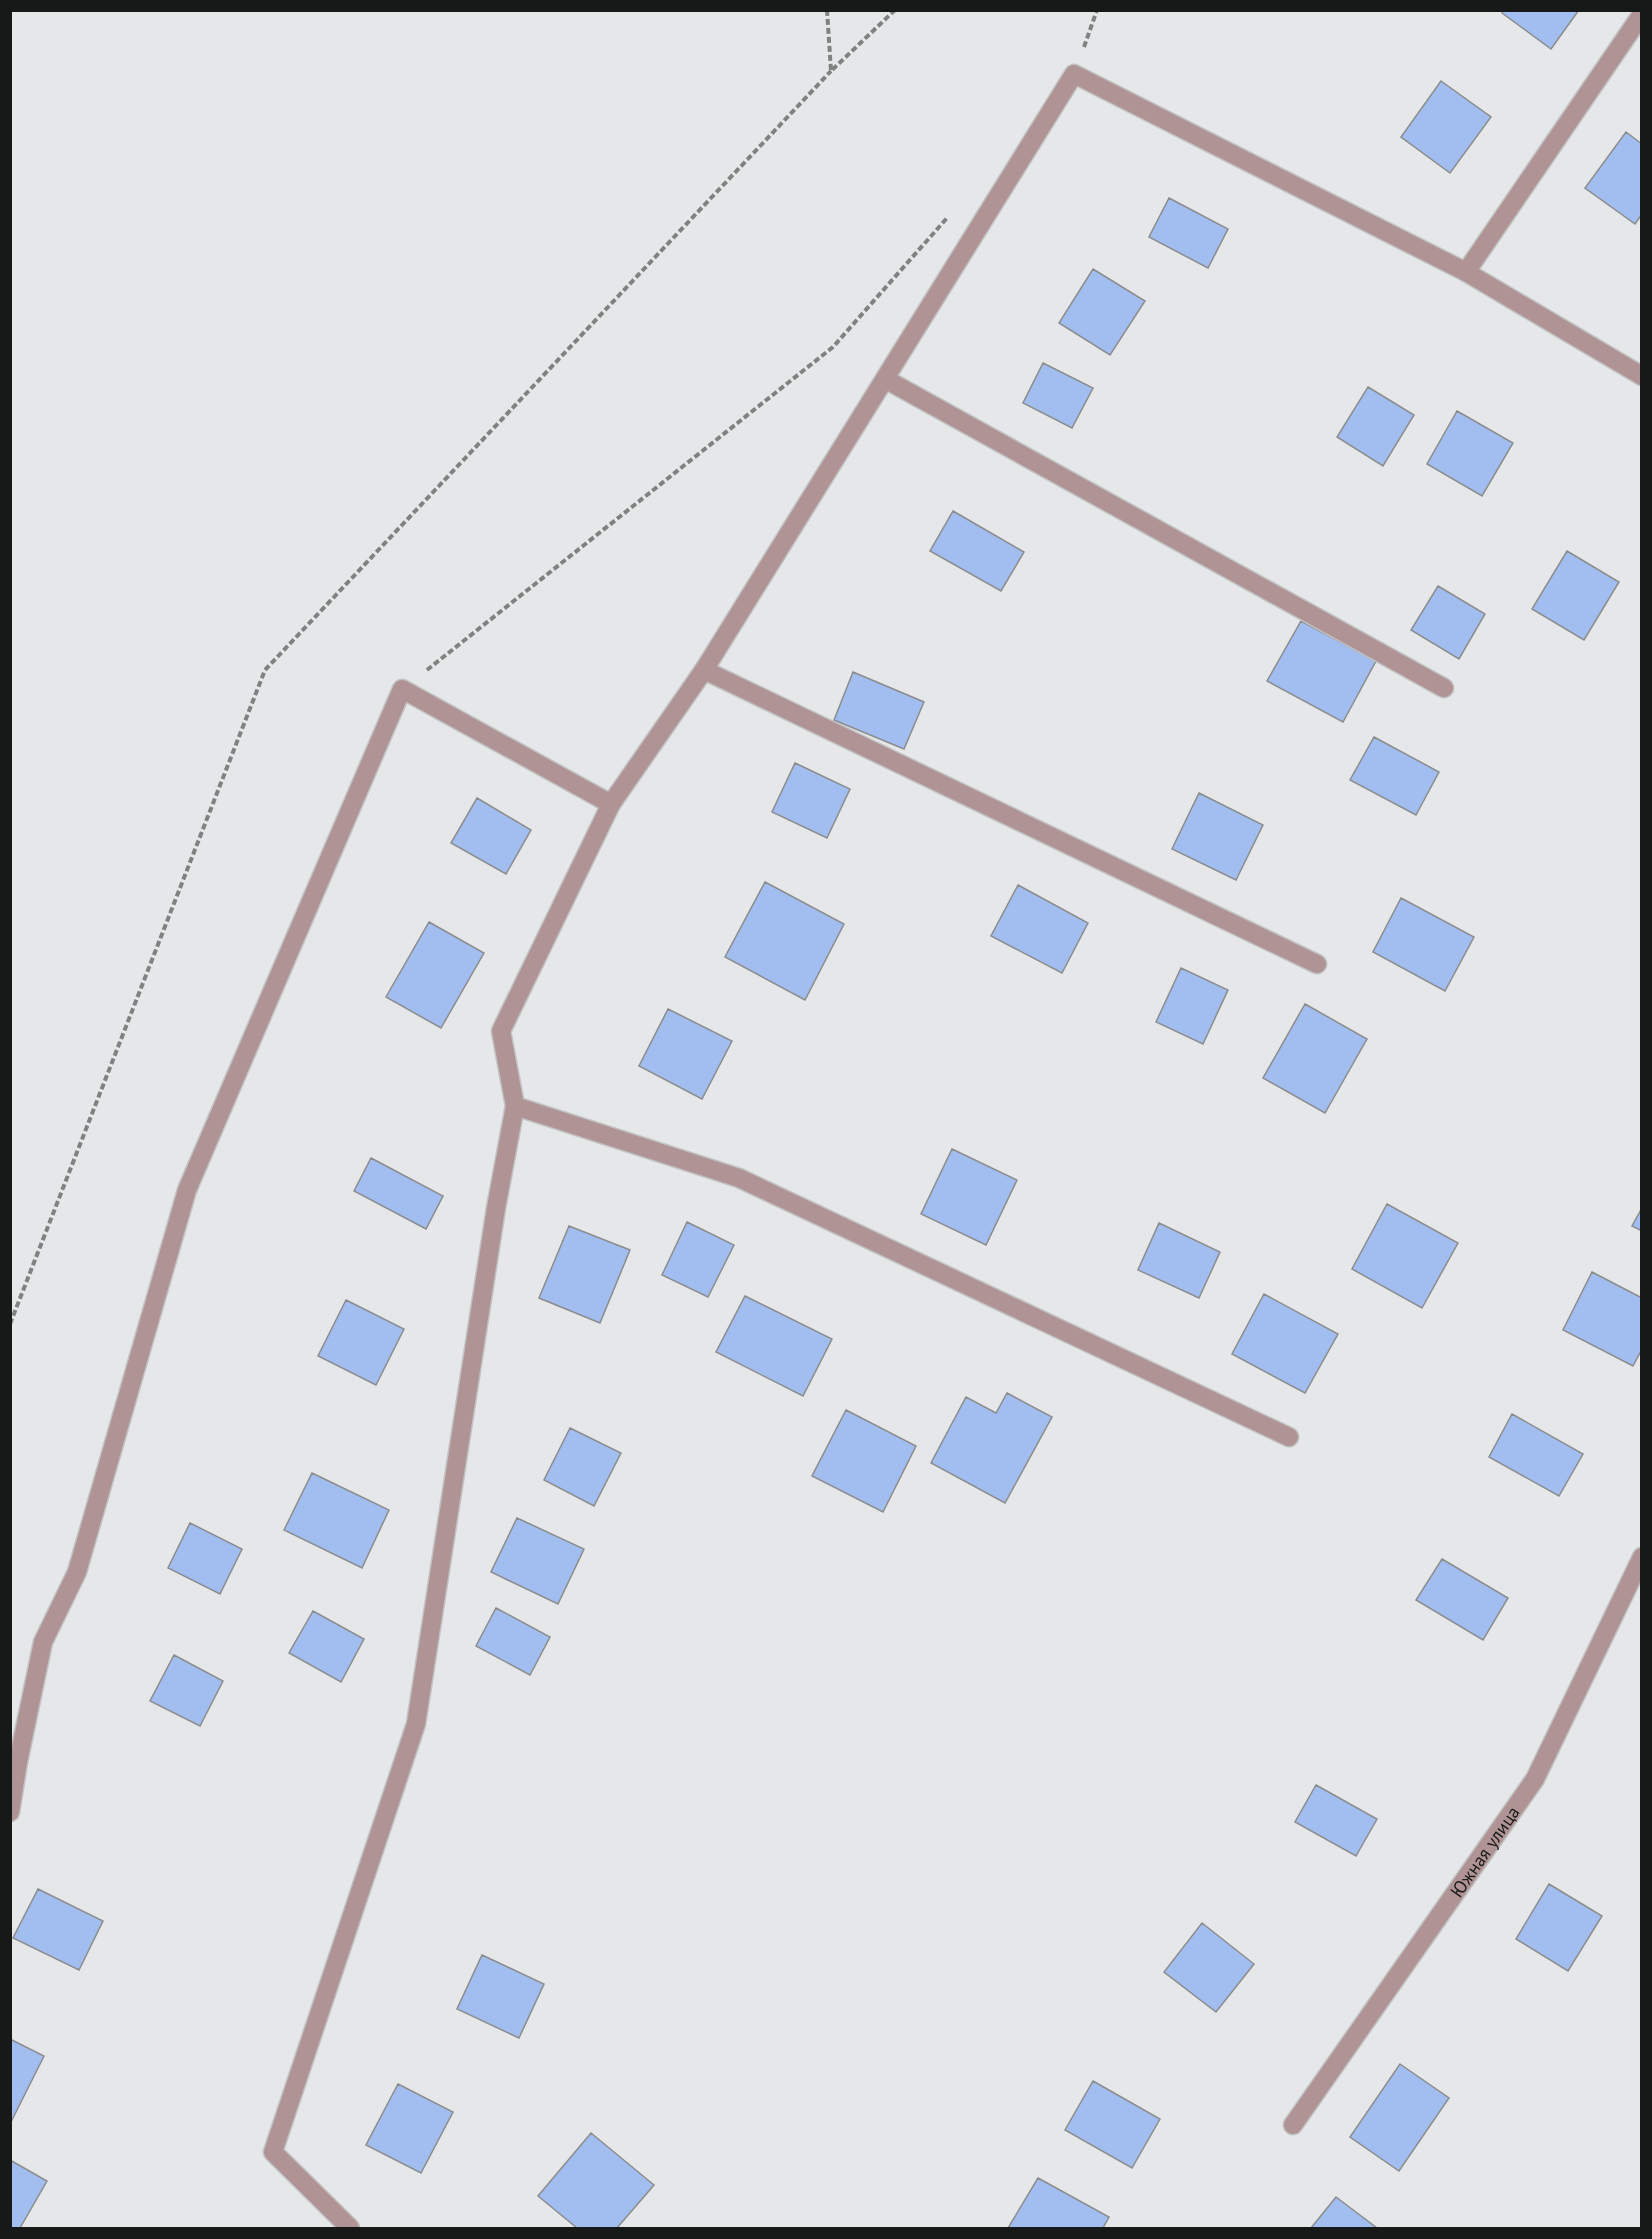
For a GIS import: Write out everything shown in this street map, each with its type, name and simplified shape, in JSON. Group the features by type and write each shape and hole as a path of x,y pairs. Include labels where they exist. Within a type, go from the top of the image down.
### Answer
{"street":[{"path":"1466,272 1641,14"},
{"path":"350,2229 273,2152 416,1724 496,1208 516,1106 501,1031 611,804 704,670 1074,74 1466,272 1641,376"},
{"path":"885,379 1444,688"},
{"path":"704,670 1317,964"},
{"path":"10,1812 43,1642 77,1572 187,1190 402,689 611,804"},
{"path":"516,1106 740,1178 1290,1437"},
{"name":"Южная улица","path":"1293,2125 1535,1779 1641,1557"}],"path":[{"path":"827,10 831,71"},
{"path":"10,1324 265,670 831,71 895,10"},
{"path":"1074,74 1096,10"},
{"path":"402,689 833,347 950,215"}],"building":[{"path":"1503,10 1579,10 1551,49 1502,13"},
{"path":"1441,81 1491,117 1450,173 1401,137"},
{"path":"1626,132 1642,144 1642,214 1635,224 1585,188"},
{"path":"1169,198 1228,229 1208,268 1149,237"},
{"path":"1093,269 1145,301 1110,355 1059,323"},
{"path":"1043,363 1093,388 1072,428 1023,403"},
{"path":"1368,387 1414,415 1383,466 1337,437"},
{"path":"1457,411 1513,443 1482,496 1427,464"},
{"path":"953,511 1024,552 1001,591 930,551"},
{"path":"1567,551 1619,582 1584,640 1532,609"},
{"path":"1438,586 1485,614 1459,659 1411,630"},
{"path":"1301,621 1376,661 1343,722 1267,681"},
{"path":"853,672 924,702 904,749 834,720"},
{"path":"1374,737 1439,772 1416,815 1350,780"},
{"path":"795,763 850,789 827,838 772,812"},
{"path":"1199,793 1263,825 1236,880 1172,849"},
{"path":"477,798 531,830 506,874 451,843"},
{"path":"765,882 844,924 805,1000 725,957"},
{"path":"1018,885 1088,923 1062,973 991,936"},
{"path":"1401,898 1474,937 1445,991 1373,952"},
{"path":"429,922 484,953 441,1028 386,997"},
{"path":"1181,968 1228,990 1203,1044 1156,1022"},
{"path":"1305,1004 1367,1039 1325,1113 1263,1078"},
{"path":"668,1009 732,1041 702,1099 639,1066"},
{"path":"952,1149 1017,1180 986,1245 921,1214"},
{"path":"371,1158 443,1196 426,1229 354,1191"},
{"path":"1387,1204 1458,1243 1422,1308 1352,1269"},
{"path":"1642,1208 1642,1231 1632,1226"},
{"path":"687,1222 734,1245 708,1297 662,1275"},
{"path":"1159,1223 1220,1252 1199,1298 1138,1270"},
{"path":"569,1226 630,1250 600,1323 539,1298"},
{"path":"1592,1272 1642,1298 1642,1349 1633,1366 1563,1330"},
{"path":"1264,1294 1338,1334 1305,1393 1232,1354"},
{"path":"745,1296 832,1339 803,1396 716,1352"},
{"path":"346,1300 404,1329 376,1385 318,1356"},
{"path":"1007,1393 1052,1417 1005,1503 931,1463 966,1397 996,1413"},
{"path":"846,1410 916,1446 883,1512 812,1476"},
{"path":"1512,1414 1583,1454 1559,1496 1489,1457"},
{"path":"570,1428 621,1453 594,1506 544,1480"},
{"path":"312,1473 389,1510 362,1568 284,1530"},
{"path":"517,1518 584,1549 558,1604 491,1572"},
{"path":"190,1523 242,1549 220,1594 168,1568"},
{"path":"1442,1559 1508,1598 1483,1640 1416,1600"},
{"path":"496,1608 550,1637 530,1675 476,1646"},
{"path":"313,1611 364,1639 341,1682 289,1653"},
{"path":"174,1655 223,1681 200,1726 150,1701"},
{"path":"1316,1785 1377,1819 1356,1856 1295,1822"},
{"path":"1549,1884 1602,1916 1568,1971 1516,1939"},
{"path":"38,1889 103,1921 79,1970 13,1938"},
{"path":"1202,1923 1254,1964 1216,2012 1164,1972"},
{"path":"482,1955 544,1984 519,2038 457,2009"},
{"path":"10,2039 44,2056 10,2124"},
{"path":"1400,2064 1449,2098 1399,2171 1350,2137"},
{"path":"1093,2081 1160,2119 1132,2168 1065,2130"},
{"path":"398,2084 453,2112 421,2173 366,2145"},
{"path":"591,2133 654,2185 617,2228 577,2228 538,2196"},
{"path":"10,2160 47,2181 20,2228 10,2228"},
{"path":"1038,2178 1109,2217 1103,2228 1008,2228"},
{"path":"1336,2197 1377,2228 1311,2228"}]}
